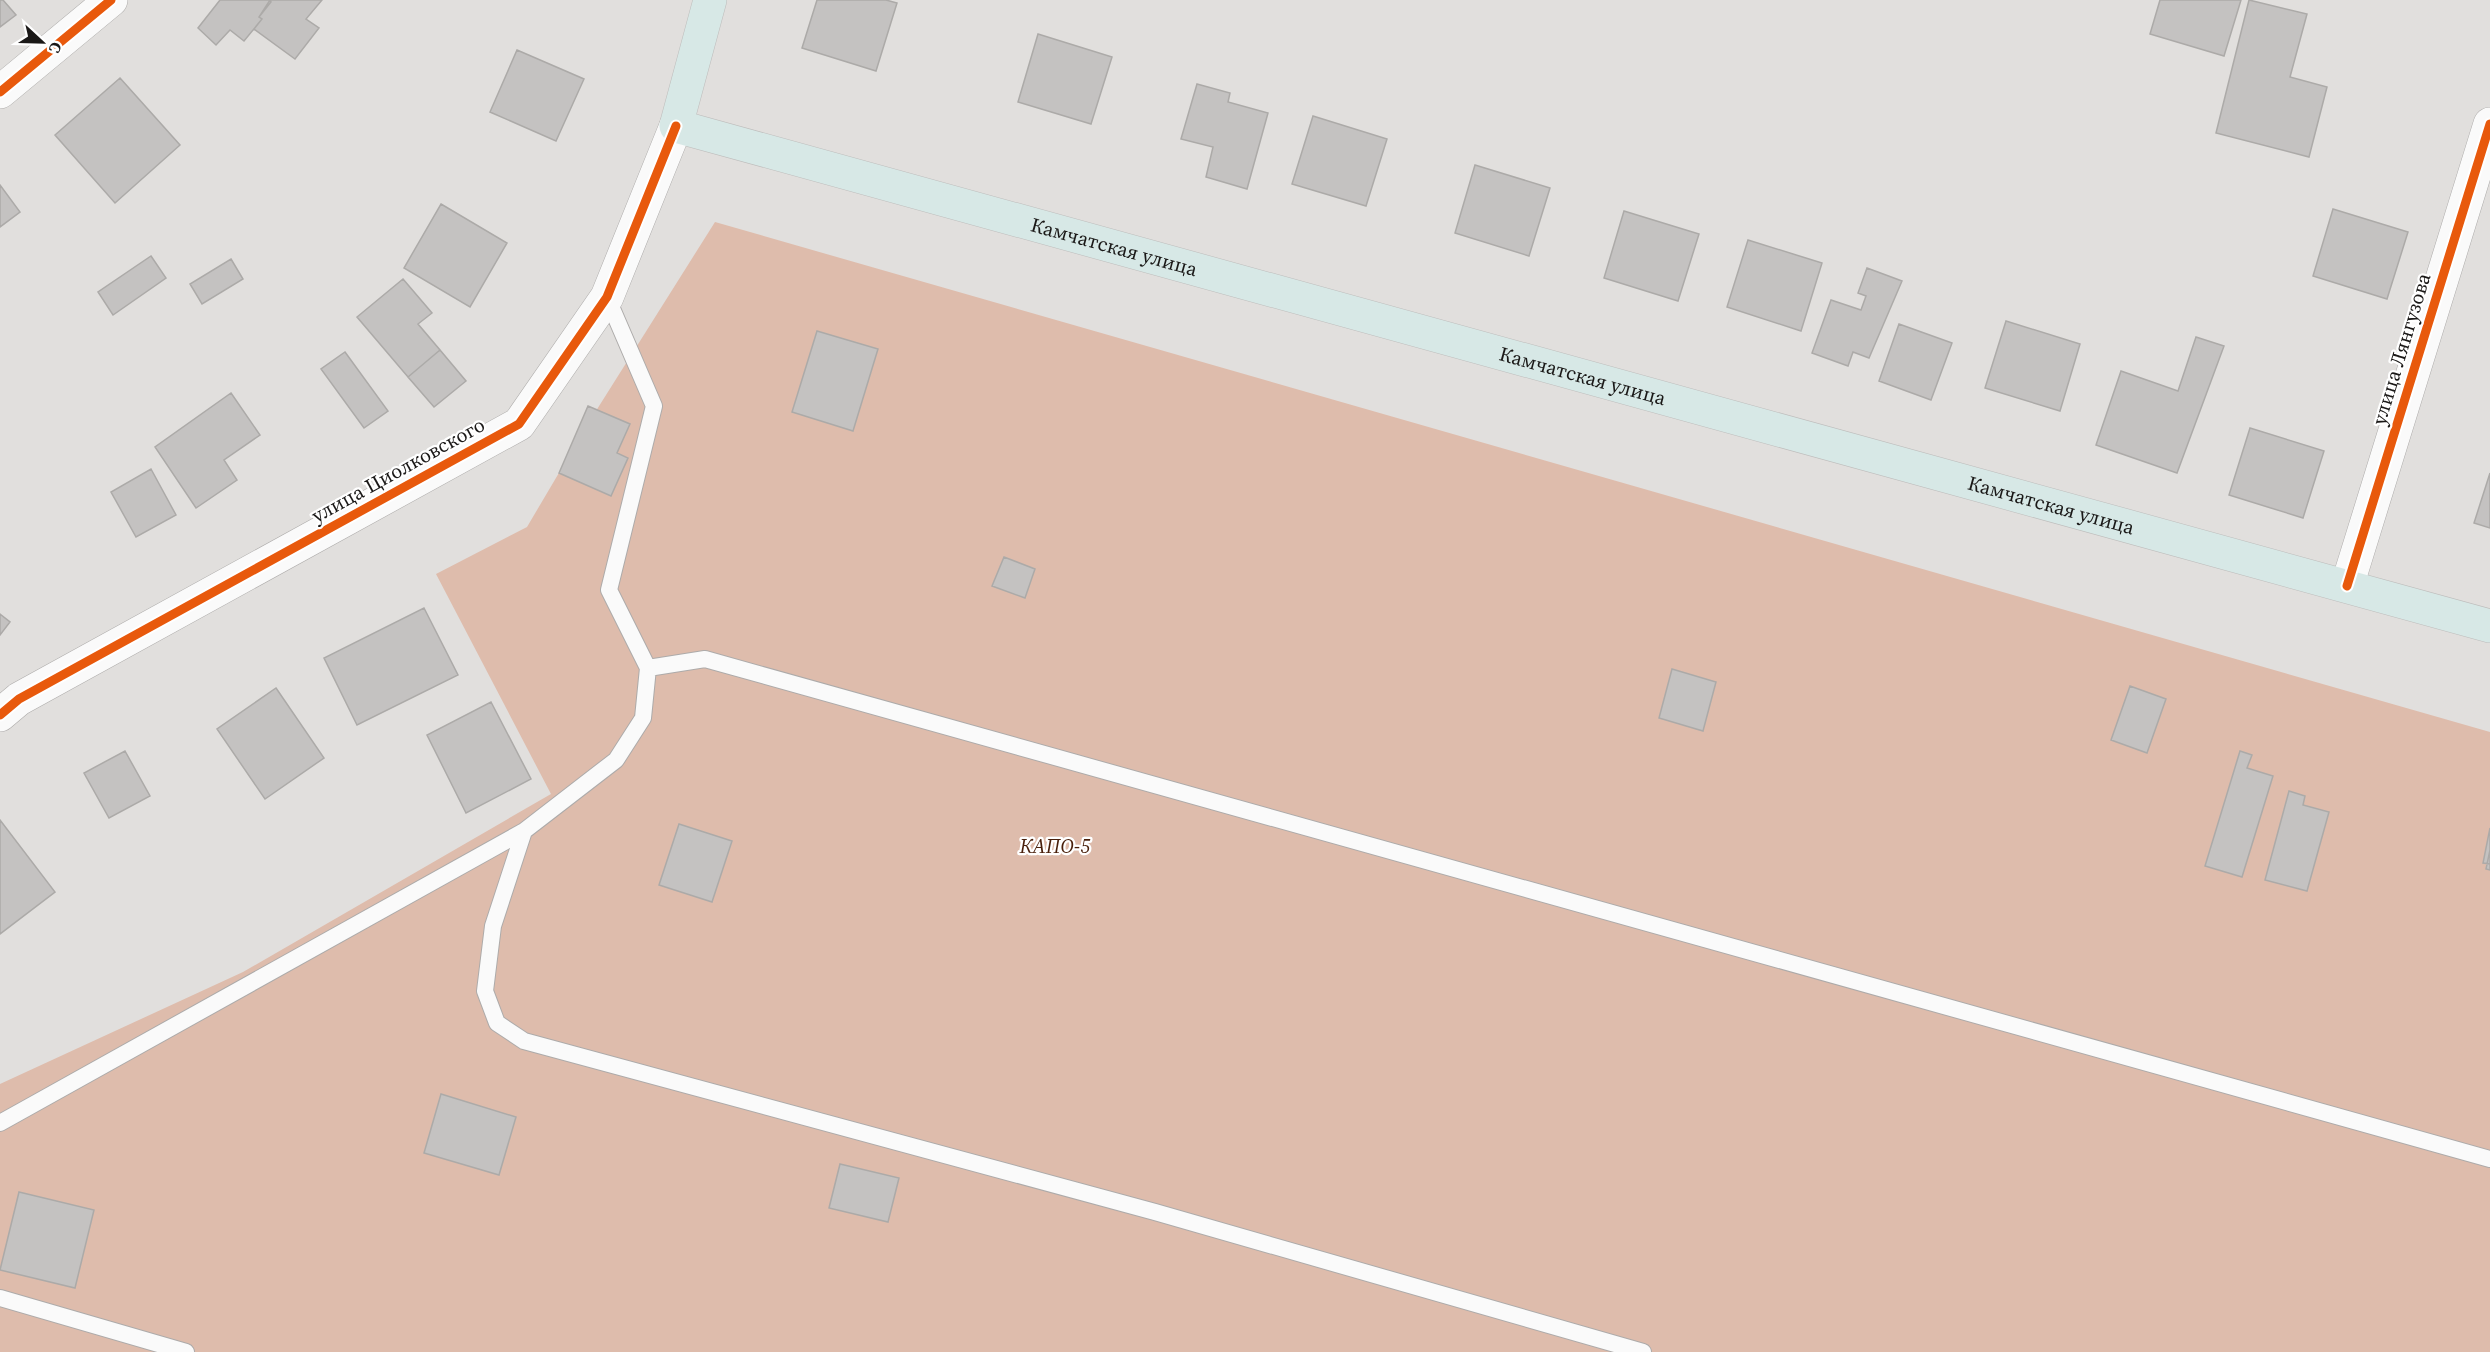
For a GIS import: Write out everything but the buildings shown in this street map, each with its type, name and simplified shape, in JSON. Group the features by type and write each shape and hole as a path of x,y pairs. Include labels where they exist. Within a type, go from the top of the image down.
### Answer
{"main road":[{"path":"676,126 710,0"},
{"name":"Камчатская улица","path":"676,126 2490,626"}],"street":[{"path":"0,92 111,0"},
{"name":"улица Лянгузова","path":"2347,586 2490,124"},
{"name":"улица Циолковского","path":"0,715 19,699 519,424 607,297 676,126"}],"lane":[{"path":"0,1123 524,831 616,760 643,717 648,668 609,590 654,406 607,297"},
{"path":"648,668 705,659 2490,1159"},
{"path":"524,831 493,926 485,992 497,1023 524,1041 1155,1212 1643,1352"},
{"path":"0,1299 186,1352"}],"green space":[{"name":"КАПО-5","path":"715,222 2490,732 2490,1352 0,1352 0,1084 243,972 551,794 436,574 527,527 589,422"}],"cycle path":[{"path":"0,92 111,0"},
{"path":"2347,586 2490,124"},
{"path":"0,715 19,699 519,424 607,297 676,126"}]}
